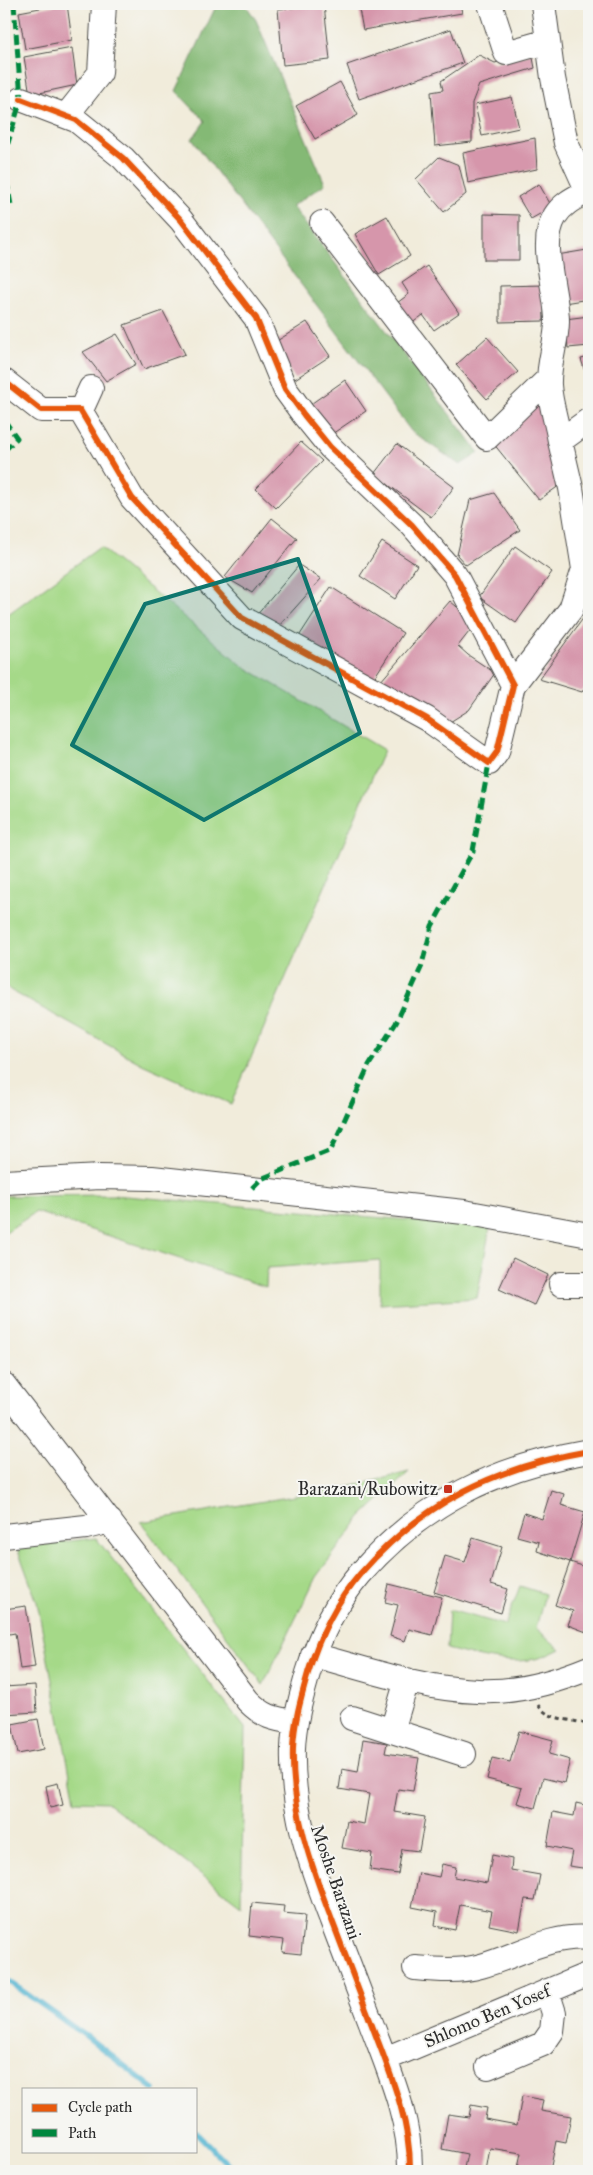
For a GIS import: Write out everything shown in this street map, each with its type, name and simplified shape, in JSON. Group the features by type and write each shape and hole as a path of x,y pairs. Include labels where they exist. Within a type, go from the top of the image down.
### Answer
{"street":[{"path":"66,116 100,72 104,4"},
{"path":"490,4 506,53 548,41"},
{"path":"81,410 132,498 242,618 427,718 490,763 497,752 513,685 571,609 587,578 571,488 549,386 557,324 557,308 548,251 550,229 555,216 564,204 589,192 566,144 553,78 544,4"},
{"path":"21,99 76,120 122,158 181,220 256,318 285,389 304,415 330,447 412,525 455,575 513,685"},
{"path":"322,223 487,438 549,378"},
{"path":"4,381 42,410 81,410"},
{"path":"81,410 91,388"},
{"path":"560,441 589,420"},
{"path":"4,1182 100,1177 152,1178 464,1212 589,1236"},
{"path":"561,1284 589,1284"},
{"path":"4,1385 248,1701 262,1714 279,1720 295,1722"},
{"name":"Moshe Barazani","path":"410,2171 400,2105 385,2059 308,1855 294,1776 295,1722 313,1655 323,1632 345,1592 399,1534 444,1502 502,1473 589,1451"},
{"path":"4,1536 86,1527 110,1521"},
{"path":"313,1655 407,1680 444,1688 479,1691 526,1687 589,1668"},
{"path":"392,1731 407,1680"},
{"path":"352,1718 464,1754"},
{"path":"415,1968 451,1970 479,1967 542,1943 573,1936 589,1938"},
{"name":"Shlomo Ben Yosef","path":"385,2059 589,1974"},
{"path":"488,2067 543,2044 552,2032 554,2014 547,1991"}],"path":[{"path":"526,1687 543,1711 557,1718 580,1721 589,1725"}],"highlighted area":[{"path":"298,559 360,733 204,820 72,745 145,604"}],"green space":[{"path":"217,4 245,4 256,20 325,184 292,206 479,453 460,465 411,431 192,139 205,121 176,91"},
{"path":"100,547 243,666 384,750 231,1104 142,1064 10,990 4,984 4,617"},
{"path":"113,1195 490,1227 477,1298 380,1304 380,1260 267,1268 266,1287 36,1212 4,1233 4,1196"},
{"path":"409,1472 361,1517 316,1577 263,1685 141,1522 353,1486"},
{"path":"96,1538 245,1728 241,1905 107,1802 75,1801 37,1602 17,1547"},
{"path":"520,1586 545,1594 536,1628 560,1649 538,1658 513,1661 491,1659 447,1649 449,1610 505,1625"}],"building":[{"path":"67,4 72,40 25,49 19,12"},
{"path":"358,4 460,4 462,13 363,30"},
{"path":"324,5 330,60 283,65 278,9"},
{"path":"451,29 463,63 359,99 347,65"},
{"path":"72,48 77,85 30,95 24,57"},
{"path":"532,53 535,68 479,85 472,103 472,142 435,146 431,92 443,90 441,81 479,55 495,63"},
{"path":"340,82 358,115 315,139 296,106"},
{"path":"512,97 519,128 482,136 475,105"},
{"path":"535,138 537,169 468,183 463,153"},
{"path":"439,157 459,165 466,194 444,212 416,179"},
{"path":"539,184 552,207 531,219 518,197"},
{"path":"484,214 519,215 519,260 484,260"},
{"path":"387,216 410,256 379,275 355,234"},
{"path":"587,250 589,299 564,303 557,255"},
{"path":"427,266 459,313 434,330 423,315 411,324 397,303 409,294 402,283"},
{"path":"544,285 544,321 500,322 500,286"},
{"path":"163,311 185,354 144,369 124,325"},
{"path":"589,316 589,346 568,348 565,319"},
{"path":"307,322 330,356 295,379 272,344"},
{"path":"117,334 136,364 106,381 83,352"},
{"path":"487,337 518,372 487,399 456,365"},
{"path":"589,357 589,385 581,359"},
{"path":"345,380 366,411 326,438 305,408"},
{"path":"540,402 563,483 539,500 493,443"},
{"path":"301,442 322,461 276,508 256,489"},
{"path":"397,444 454,487 431,517 374,474"},
{"path":"494,493 520,530 466,565 457,555 470,500"},
{"path":"272,518 297,538 252,593 225,577"},
{"path":"382,542 417,565 395,599 360,576"},
{"path":"515,546 552,572 516,623 479,597"},
{"path":"299,565 321,579 278,627 256,616"},
{"path":"331,587 403,633 370,684 298,638"},
{"path":"450,601 476,623 458,646 495,673 469,710 445,725 380,682"},
{"path":"587,613 589,622 589,682 582,692 539,679"},
{"path":"513,1258 548,1275 534,1305 499,1289"},
{"path":"551,1490 564,1494 561,1505 585,1512 570,1562 537,1551 539,1542 517,1536 524,1513 542,1519"},
{"path":"473,1538 502,1547 491,1584 508,1589 501,1613 434,1592 445,1556 465,1562"},
{"path":"570,1562 589,1568 589,1633 568,1625 573,1611 555,1605"},
{"path":"389,1584 442,1597 432,1635 409,1629 405,1641 390,1636 398,1605 385,1602"},
{"path":"26,1606 35,1667 20,1669 15,1633 4,1635 4,1609"},
{"path":"35,1685 37,1712 4,1714 4,1687"},
{"path":"38,1719 44,1749 18,1754 12,1724"},
{"path":"519,1731 553,1740 549,1754 570,1760 564,1783 543,1778 535,1808 517,1803 522,1788 487,1779 492,1758 510,1762"},
{"path":"363,1739 387,1743 385,1753 419,1758 413,1791 398,1789 394,1812 425,1817 419,1851 402,1849 398,1874 370,1870 372,1853 342,1848 347,1821 364,1824 369,1794 339,1789 342,1769 358,1772"},
{"path":"58,1783 63,1805 50,1808 46,1786"},
{"path":"4,1793 8,1794 5,1818 4,1818"},
{"path":"576,1803 589,1806 589,1869 569,1866 572,1851 547,1846 553,1812 574,1816"},
{"path":"492,1855 512,1859 511,1870 540,1875 535,1900 525,1899 519,1931 489,1925 492,1911 460,1905 455,1930 435,1926 437,1912 412,1907 419,1873 439,1877 442,1864 456,1867 454,1877 487,1883"},
{"path":"252,1903 284,1906 283,1913 305,1915 301,1954 282,1952 284,1940 249,1936"},
{"path":"522,2096 543,2100 541,2111 571,2116 566,2143 556,2141 550,2171 518,2167 521,2153 490,2148 486,2171 464,2168 467,2154 442,2149 448,2114 469,2117 471,2105 487,2108 485,2119 517,2125"}],"waterway":[{"path":"4,1978 86,2036 153,2088"},
{"path":"198,2134 234,2171"}],"marked path":[{"path":"11,205 5,172 5,153 21,99 14,4"},
{"path":"4,420 17,438 4,451"},
{"path":"252,1188 261,1179 331,1150 369,1065 396,1023 421,968 432,926 473,851 489,763"}],"cycle path":[{"path":"4,381 41,410 80,410 132,498 242,618 427,719 489,763 497,752 513,685 455,575 412,525 330,447 304,415 285,389 256,318 181,220 123,158 76,120 21,99"},
{"path":"410,2171 407,2134 398,2098 325,1902 310,1859 299,1816 293,1771 293,1748 300,1701 317,1646 335,1609 360,1574 409,1527 463,1491 492,1478 555,1458 589,1451"}],"place":[{"name":"Barazani/Rubowitz","path":"448,1489"}]}
